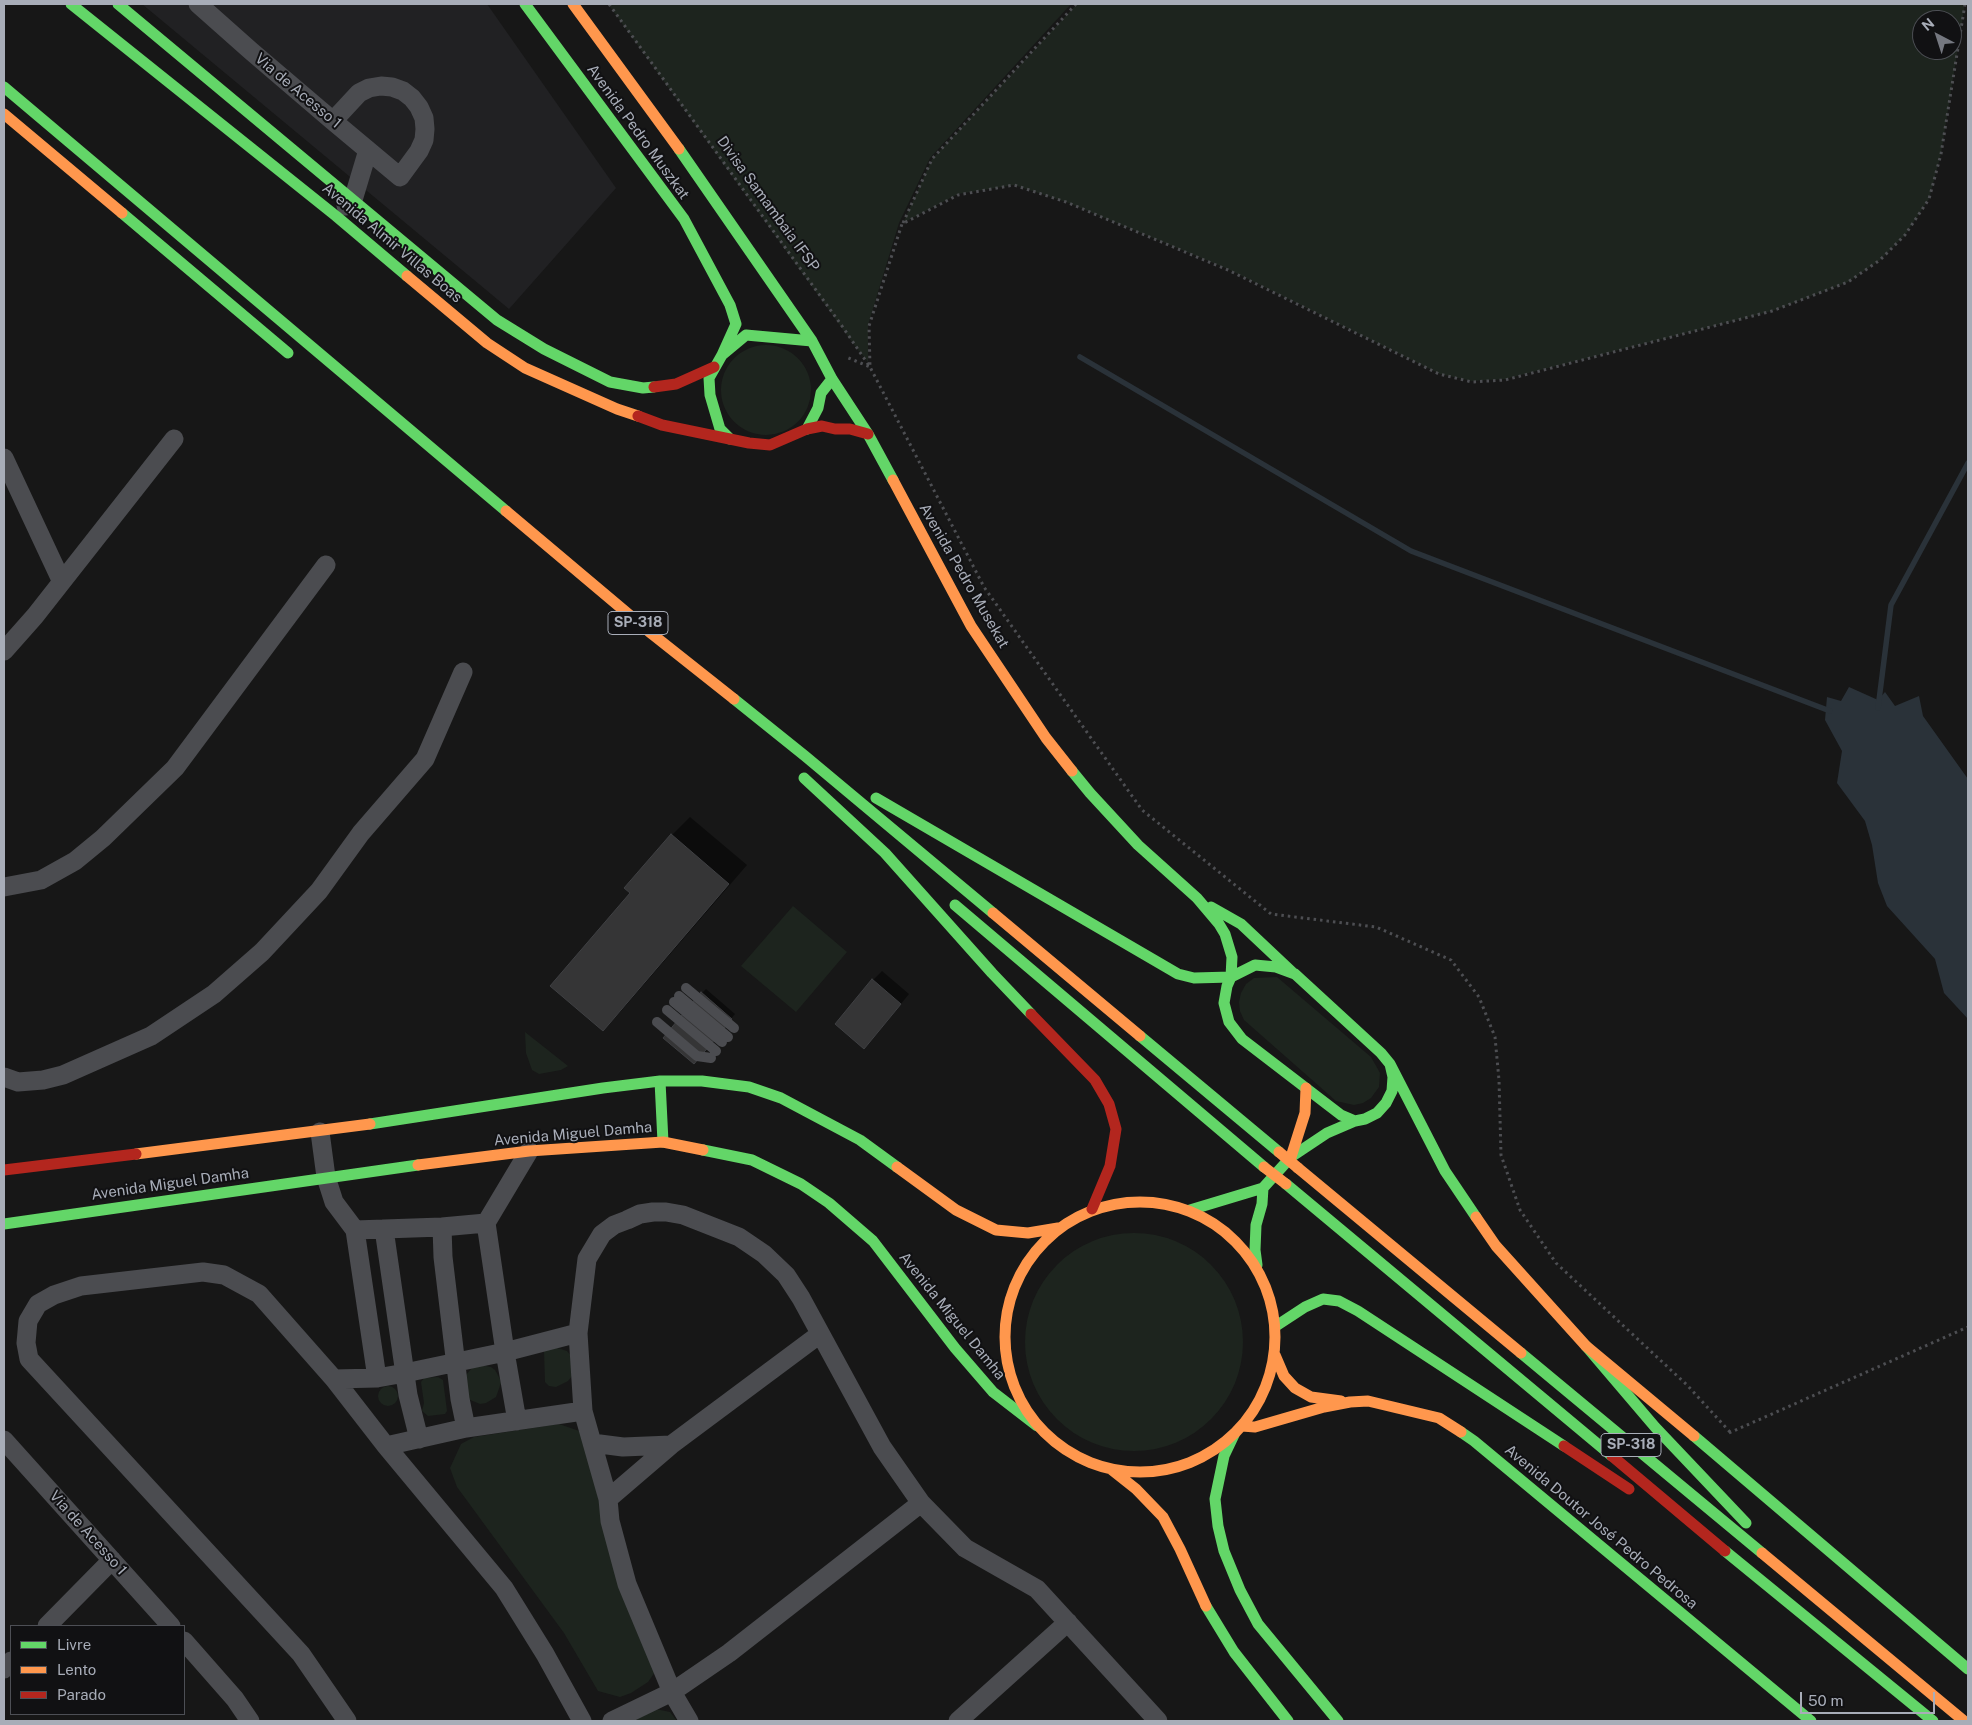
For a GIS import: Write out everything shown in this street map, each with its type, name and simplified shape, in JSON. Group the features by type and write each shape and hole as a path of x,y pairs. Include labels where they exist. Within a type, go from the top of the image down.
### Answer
{"main road":[{"name":"Avenida Almir Villas Boas","path":"72,4 336,216 487,343 526,368 617,409 662,425 730,439"},
{"name":"Avenida Almir Villas Boas","path":"118,4 497,320 544,349 595,375 626,386 643,388 676,384 714,367"},
{"name":"Avenida Pedro Muszkat","path":"525,4 684,219 719,282 730,305 736,324 722,355"},
{"name":"Avenida Pedro Muszkat","path":"573,4 760,263"},
{"name":"SP-318","path":"4,87 644,628 805,756 1785,1574 1964,1721"},
{"path":"4,114 294,358"},
{"name":"Avenida Pedro Musekat","path":"760,263 812,341 832,379 868,434 971,626 1046,738 1090,793 1138,845 1197,898 1225,934 1232,956 1232,977"},
{"path":"812,341 746,335 722,355 709,378 713,410 720,429 730,439 770,446 807,429 822,426 835,429 850,429 868,434"},
{"path":"807,429 818,408 821,393 832,379"},
{"path":"805,756 1178,974 1194,978 1232,977 1255,966 1276,967 1295,974"},
{"path":"923,878 794,769 885,853 992,973 1095,1080 1109,1104 1116,1129 1110,1166 1092,1209"},
{"name":"SP-318","path":"946,897 1264,1167 1740,1563 1934,1721"},
{"name":"Avenida Pedro Musekat","path":"1197,898 1241,924 1381,1053 1390,1064 1445,1170 1496,1246 1586,1346"},
{"path":"1232,977 1227,986 1224,1003 1229,1022 1242,1039 1341,1115 1354,1121"},
{"path":"1190,1210 1263,1188 1291,1157 1327,1133 1377,1113 1386,1103 1392,1090 1390,1064"},
{"path":"4,1170 320,1132 603,1088 660,1081 702,1081 749,1087 781,1098 860,1140 956,1210 996,1230 1028,1233 1058,1228"},
{"path":"660,1081 663,1142"},
{"path":"1291,1157 1305,1113 1306,1088"},
{"name":"Avenida Miguel Damha","path":"4,1224 326,1177 529,1150 663,1142 752,1160 801,1184 829,1203 873,1241 955,1348 993,1392 1037,1426"},
{"path":"1257,1265 1255,1250 1256,1225 1262,1204 1263,1188"},
{"path":"1338,1721 1258,1624 1240,1590 1224,1551 1218,1526 1215,1499 1218,1476 1224,1456 1238,1431 1262,1396 1275,1355 1276,1326 1267,1285 1257,1265 1227,1231 1190,1210 1162,1202 1127,1201 1092,1209 1058,1228 1034,1252 1020,1274 1006,1314 1005,1348 1012,1382 1022,1405 1037,1426 1051,1440 1082,1460 1112,1470 1152,1472 1186,1465 1217,1449 1238,1431 1324,1407 1350,1402"},
{"path":"1276,1326 1305,1307 1323,1300 1339,1301 1358,1311 1740,1563"},
{"path":"1586,1346 1624,1376 1968,1669"},
{"path":"1586,1346 1655,1427 1748,1524 1785,1574"},
{"path":"1275,1355 1284,1376 1295,1388 1311,1397 1350,1402"},
{"name":"Avenida Doutor José Pedro Pedrosa","path":"1350,1402 1368,1401 1439,1418 1474,1440 1811,1721"},
{"path":"1112,1470 1136,1489 1163,1518 1180,1549 1201,1598 1234,1652 1288,1721"}],"street":[{"name":"Via de Acesso 1","path":"198,4 333,121 400,177 419,151 424,140 424,118 419,107 403,91 392,87 369,88 359,93 333,121"},
{"path":"336,216 353,200 368,150"},
{"path":"4,651 35,616 61,580 174,439"},
{"path":"4,458 61,580"},
{"path":"4,887 41,880 75,861 103,838 175,768 326,565"},
{"path":"4,1077 18,1082 43,1080 63,1075 151,1036 214,994 248,964 319,891 361,833 425,759 463,672"},
{"path":"320,1132 326,1177 334,1202 355,1230 377,1378"},
{"path":"517,1421 486,1223 529,1150"},
{"path":"689,1721 672,1692 627,1584 610,1521 608,1499 583,1411 578,1333 587,1259 602,1234 640,1214 666,1212 702,1222 739,1237 764,1254 786,1276 801,1298 882,1447 920,1503 965,1548 1038,1589 1158,1721"},
{"path":"355,1230 442,1227 486,1223"},
{"path":"442,1227 460,1399 466,1428"},
{"path":"384,1229 408,1395 419,1438"},
{"path":"347,1721 301,1654 29,1359 26,1343 28,1321 38,1304 54,1294 81,1286 203,1272 224,1275 259,1294 334,1379 386,1446 504,1588 545,1654 582,1721"},
{"path":"334,1379 377,1378 405,1373 505,1352 578,1333"},
{"path":"608,1499 671,1445 820,1334"},
{"path":"386,1446 466,1428 583,1411"},
{"name":"Via de Acesso 1","path":"4,1440 170,1625"},
{"path":"592,1443 623,1447 671,1445"},
{"path":"612,1721 672,1692 729,1653 920,1503"},
{"path":"48,1625 112,1560"},
{"path":"958,1721 1068,1622"},
{"path":"185,1642 235,1699 250,1721"}],"lane":[{"path":"686,988 722,1043"},
{"path":"722,1043 673,1003 722,1043"},
{"path":"657,1022 697,1056 722,1043"}],"path":[{"name":"Divisa Samambaia IFSP","path":"608,4 870,367 984,587 1142,810 1271,914 1376,927 1451,960 1479,997 1495,1037 1499,1080 1501,1155 1520,1210 1556,1263 1687,1385 1730,1432"},
{"path":"845,356 870,367 869,326 902,224 932,159 1076,4"},
{"path":"902,224 958,195 1014,185 1066,202 1228,270 1440,374 1472,382 1505,380 1772,311 1848,282 1880,260 1905,235 1929,199 1941,154 1965,4"},
{"path":"1710,1451 1730,1432 1968,1327"}],"shaded area":[{"path":"142,4 487,4 616,188 509,309"},
{"path":"608,4 1071,4 930,158 899,223 868,325 868,362 855,345 870,367"},
{"path":"1077,4 1965,4 1962,23 1962,10 1912,10 1912,60 1956,60 1941,154 1929,199 1905,235 1880,260 1848,282 1772,311 1505,379 1472,381 1440,374 1228,269 1066,202 1014,185 958,194 903,223 932,159"},
{"path":"766,345 783,349 798,358 807,373 811,390 807,407 798,422 783,431 766,435 749,431 734,422 725,407 721,390 725,373 734,358 749,349"},
{"path":"1849,687 1878,700 1885,692 1895,706 1919,696 1923,716 1968,779 1968,1019 1944,993 1935,959 1887,906 1878,883 1872,845 1865,821 1837,783 1842,751 1825,720 1827,697 1841,701"},
{"path":"793,906 847,952 796,1012 741,966"},
{"path":"1277,977 1371,1057 1380,1073 1379,1087 1371,1098 1363,1103 1354,1105 1336,1101 1244,1020 1239,1002 1246,984 1254,978"},
{"path":"525,1032 568,1066 561,1070 539,1074 532,1070 526,1053"},
{"path":"1123,1233 1145,1233 1176,1241 1195,1251 1211,1265 1225,1281 1235,1300 1243,1331 1239,1374 1235,1384 1225,1403 1211,1419 1195,1433 1166,1447 1145,1451 1123,1451 1102,1447 1073,1433 1043,1403 1029,1374 1025,1353 1025,1331 1029,1310 1043,1281 1073,1251 1102,1237"},
{"path":"554,1347 567,1351 571,1356 572,1376 568,1381 556,1387 549,1386 545,1382 544,1351"},
{"path":"480,1365 491,1367 495,1370 501,1383 496,1397 480,1404 468,1399 465,1376 473,1367"},
{"path":"438,1377 443,1380 447,1411 445,1414 428,1416 422,1411 424,1403 421,1382 424,1378"},
{"path":"388,1386 395,1389 398,1396 395,1403 388,1406 381,1403 378,1396 381,1389"},
{"path":"559,1424 582,1432 621,1588 655,1672 648,1682 631,1693 620,1697 598,1691 564,1633 457,1487 450,1468 461,1444 474,1437"},
{"path":"651,1708 670,1712 677,1721 620,1721"}],"building":[{"path":"671,834 729,884 603,1031 550,986 630,893 624,888"},
{"path":"872,979 901,1004 864,1049 835,1024"},
{"path":"701,992 732,1019 694,1064 663,1038"}],"waterway":[{"path":"1080,357 1411,551 1830,711"},
{"path":"1878,708 1891,605 1968,463"}],"traffic: fast":[{"path":"71,4 336,216 407,276"},
{"path":"118,4 497,320 544,349 610,382 643,388 654,387"},
{"path":"525,4 684,219 730,305 736,324 722,355"},
{"path":"4,87 506,511"},
{"path":"679,149 812,341 832,379 868,434 893,480"},
{"path":"122,213 288,353"},
{"path":"730,439 720,429 710,395 709,378 722,355 746,335 812,341"},
{"path":"807,429 818,408 821,393 832,379"},
{"path":"734,699 993,913"},
{"path":"1072,771 1138,845 1197,898 1219,924 1225,934 1232,957 1231,977"},
{"path":"804,778 885,853 1031,1014"},
{"path":"876,798 1178,974 1194,978 1231,977"},
{"path":"955,905 1264,1167"},
{"path":"1211,907 1241,924 1292,972"},
{"path":"1390,1064 1393,1077 1392,1091 1386,1103 1377,1113 1365,1119 1355,1121 1341,1115 1242,1039 1229,1022 1224,1003 1227,986 1231,977 1255,965 1276,967 1295,974 1381,1053 1390,1064 1445,1171 1476,1217"},
{"path":"1140,1036 1279,1152"},
{"path":"660,1081 663,1142"},
{"path":"370,1124 603,1088 660,1081 702,1081 749,1087 781,1098 860,1140 897,1167"},
{"path":"1190,1210 1263,1188 1291,1157 1327,1133 1355,1121"},
{"path":"703,1150 752,1160 801,1184 829,1203 873,1241 955,1348 993,1392 1037,1426"},
{"path":"4,1224 418,1165"},
{"path":"1286,1184 1612,1456"},
{"path":"1257,1265 1255,1250 1256,1225 1262,1204 1263,1188"},
{"path":"1276,1326 1305,1307 1323,1299 1339,1301 1358,1311 1564,1446"},
{"path":"1586,1346 1655,1427 1746,1523"},
{"path":"1521,1353 1762,1553"},
{"path":"1461,1432 1811,1721"},
{"path":"1234,1435 1224,1456 1215,1499 1218,1526 1224,1551 1240,1590 1258,1624 1338,1721"},
{"path":"1694,1436 1968,1669"},
{"path":"1725,1551 1933,1721"},
{"path":"1206,1606 1234,1652 1288,1721"}],"traffic: slow":[{"path":"573,4 679,149"},
{"path":"4,114 122,213"},
{"path":"407,276 487,343 525,368 617,409 638,416"},
{"path":"893,480 971,626 1046,738 1072,771"},
{"path":"506,511 652,634 734,699"},
{"path":"993,913 1140,1036"},
{"path":"1291,1157 1305,1113 1306,1088"},
{"path":"136,1154 370,1124"},
{"path":"418,1165 529,1151 663,1142 703,1150"},
{"path":"1279,1152 1298,1168"},
{"path":"897,1167 956,1210 996,1230 1028,1233 1058,1228"},
{"path":"1264,1167 1286,1184"},
{"path":"1298,1168 1521,1353"},
{"path":"1127,1202 1153,1202 1179,1207 1192,1212 1215,1224 1236,1241 1253,1262 1265,1285 1273,1311 1275,1337 1273,1363 1265,1389 1253,1412 1236,1433 1215,1450 1179,1467 1153,1472 1127,1472 1101,1467 1076,1456 1054,1442 1035,1423 1021,1401 1010,1376 1005,1350 1005,1324 1010,1298 1021,1273 1035,1251 1054,1232 1076,1218 1101,1207 1127,1202"},
{"path":"1476,1217 1496,1246 1586,1346 1694,1436"},
{"path":"1275,1355 1284,1376 1295,1388 1311,1397 1341,1401"},
{"path":"1242,1426 1255,1427 1324,1407 1368,1401 1439,1418 1461,1432"},
{"path":"1112,1470 1136,1489 1163,1517 1206,1606"},
{"path":"1762,1553 1964,1721"}],"traffic: jam":[{"path":"654,387 676,384 714,367"},
{"path":"638,416 662,425 749,443 770,445 807,429 822,426 835,429 850,429 868,434"},
{"path":"1031,1014 1095,1080 1109,1104 1116,1129 1110,1166 1092,1209"},
{"path":"4,1170 136,1154"},
{"path":"1564,1446 1629,1489"},
{"path":"1612,1456 1725,1551"}]}
